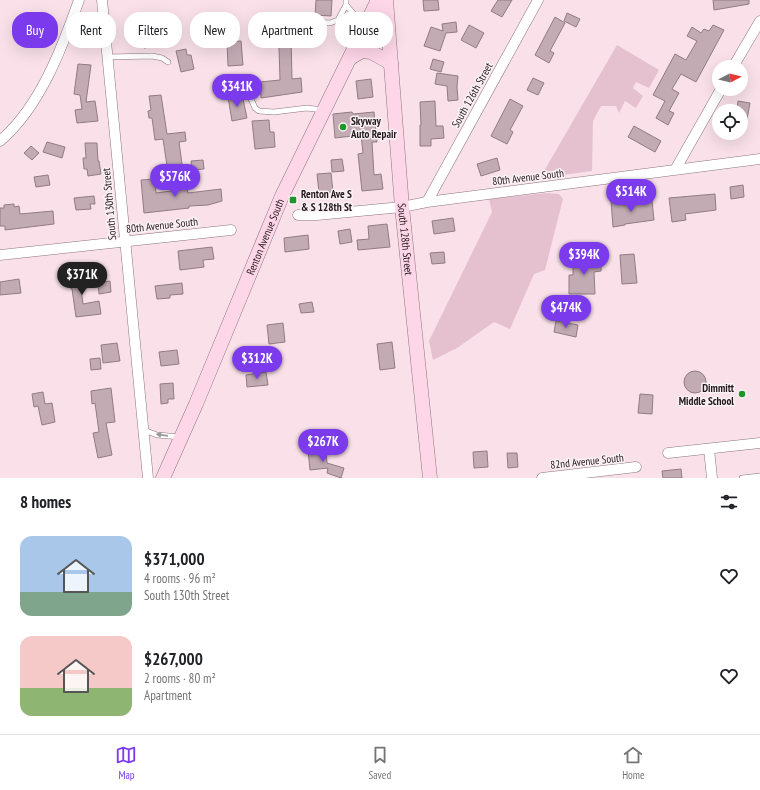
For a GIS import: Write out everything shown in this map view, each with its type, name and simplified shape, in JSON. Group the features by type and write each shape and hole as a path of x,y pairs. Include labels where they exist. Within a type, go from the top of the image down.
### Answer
{"main road":[{"name":"Renton Avenue South","path":"372,12 378,0"},
{"name":"South 128th Street","path":"386,0 402,207 430,478"},
{"name":"Renton Avenue South","path":"163,478 182,437 282,196 355,48"},
{"path":"350,58 362,52 371,52 391,63"}],"street":[{"path":"0,141 8,134 38,94 58,56 79,0"},
{"name":"South 130th Street","path":"102,0 124,242 148,478"},
{"name":"South 126th Street","path":"426,202 538,0"},
{"path":"737,60 760,21"},
{"path":"676,170 717,96"},
{"name":"80th Avenue South","path":"298,215 317,215 402,207 426,202 760,159"},
{"name":"80th Avenue South","path":"0,255 231,230"},
{"path":"668,453 760,443"},
{"path":"709,449 712,478"},
{"name":"82nd Avenue South","path":"542,478 636,467"}],"lane":[{"path":"327,23 338,20 346,2 354,12"},
{"path":"107,57 152,56 162,58 168,62"},
{"path":"251,99 255,108 259,111 266,112 295,108 324,110"},
{"path":"143,429 156,435 182,437"},
{"path":"742,478 760,476"}],"shaded area":[{"path":"617,45 659,70 649,88 636,82 633,88 643,96 636,108 625,101 619,113 616,106 601,106 593,121 592,171 540,178"},
{"path":"546,193 559,194 563,199 545,270 534,274 510,329 494,322 457,348 433,360 429,341 492,212 489,199"}],"building":[{"path":"316,0 332,0 331,16 327,16 327,12 315,12"},
{"path":"423,0 438,0 439,10 424,11"},
{"path":"498,0 512,0 502,17 491,11"},
{"path":"713,0 749,0 749,4 714,10"},
{"path":"567,13 580,19 576,27 564,21"},
{"path":"555,17 565,23 550,51 554,53 549,63 535,55"},
{"path":"456,22 457,32 446,33 440,51 424,46 431,27 443,31 442,24"},
{"path":"469,25 484,33 476,48 461,40"},
{"path":"713,25 724,30 696,82 681,74 672,89 679,93 669,111 674,113 668,125 656,118 665,101 653,95 675,54 686,60 697,41 687,36 692,27 701,33 704,29 709,31"},
{"path":"240,41 243,65 228,66 227,48 240,48"},
{"path":"279,48 291,48 292,79 301,78 302,92 261,98 260,82 280,80"},
{"path":"186,49 187,55 191,55 194,69 181,72 176,51"},
{"path":"433,59 444,62 441,72 430,69"},
{"path":"78,64 91,65 86,102 95,101 98,121 77,123 75,110 82,109 80,95 74,94"},
{"path":"437,73 458,76 458,100 448,101 447,86 435,84"},
{"path":"533,78 544,83 538,95 527,90"},
{"path":"371,79 373,97 358,99 356,81"},
{"path":"242,94 247,118 232,121 228,97"},
{"path":"161,95 167,134 185,132 186,141 179,142 182,164 167,166 163,139 155,140 152,118 149,118 148,111 151,110 149,96"},
{"path":"510,99 523,106 510,130 513,132 507,144 491,136"},
{"path":"435,101 436,126 443,126 444,138 431,139 431,146 420,146 420,102"},
{"path":"738,101 750,103 748,114 748,104 738,104"},
{"path":"352,112 353,114 374,112 377,142 372,142 374,175 381,174 383,189 362,191 358,154 363,153 361,135 335,138 333,114"},
{"path":"269,120 270,132 274,132 275,147 255,149 252,121"},
{"path":"634,126 661,141 655,152 628,137"},
{"path":"47,142 65,147 62,158 43,152"},
{"path":"85,143 97,143 98,161 101,174 88,176 87,169 84,169 83,158 86,158"},
{"path":"31,146 39,153 32,160 24,153"},
{"path":"497,158 500,170 481,176 477,164"},
{"path":"342,159 344,171 332,172 331,160"},
{"path":"203,160 204,169 192,170 191,161"},
{"path":"331,173 333,192 319,193 317,174"},
{"path":"48,175 50,185 36,187 34,177"},
{"path":"155,179 156,193 187,189 188,193 221,189 222,201 208,205 189,206 189,208 144,213 141,180"},
{"path":"743,185 744,197 731,199 730,187"},
{"path":"715,194 716,210 685,214 686,220 672,222 669,198"},
{"path":"94,196 95,204 90,204 91,209 76,210 74,198"},
{"path":"623,199 623,205 652,201 654,220 613,227 611,200"},
{"path":"14,204 14,207 19,206 20,214 53,211 54,224 5,230 5,226 0,226 0,208 4,208 4,205"},
{"path":"453,218 455,231 434,234 432,221"},
{"path":"387,224 390,247 358,250 357,240 369,239 368,226"},
{"path":"350,229 352,242 340,244 338,231"},
{"path":"308,235 309,249 285,252 284,238"},
{"path":"212,247 214,259 203,260 204,267 180,270 178,251"},
{"path":"444,252 445,263 432,264 430,253"},
{"path":"634,254 637,283 622,284 620,255"},
{"path":"573,258 601,258 601,271 594,272 595,294 569,294 569,275 573,275"},
{"path":"86,271 87,288 81,288 83,304 99,301 101,314 76,317 71,289 70,272"},
{"path":"19,279 21,293 0,295 0,282"},
{"path":"110,281 111,292 99,294 98,283"},
{"path":"182,283 183,294 170,295 170,298 157,299 155,286"},
{"path":"312,302 314,312 301,313 299,304"},
{"path":"556,321 578,325 576,337 554,332"},
{"path":"283,323 285,342 269,344 267,325"},
{"path":"392,342 395,368 380,370 377,344"},
{"path":"117,343 120,361 103,363 101,345"},
{"path":"177,350 179,364 161,366 159,352"},
{"path":"100,358 101,369 91,370 90,359"},
{"path":"695,371 703,374 706,382 703,390 695,393 687,390 684,382 687,374"},
{"path":"266,372 268,385 247,387 246,375"},
{"path":"173,383 174,399 168,399 168,403 161,404 160,384"},
{"path":"111,388 115,422 106,423 112,455 98,458 93,433 99,432 95,403 92,404 91,391"},
{"path":"43,392 45,404 52,403 55,422 42,425 38,406 34,407 32,394"},
{"path":"640,394 653,395 652,414 638,413"},
{"path":"322,449 322,452 326,452 327,463 344,468 341,478 327,473 328,468 310,470 308,450"},
{"path":"487,451 488,467 474,468 473,452"},
{"path":"507,453 517,453 518,467 508,468"},
{"path":"681,469 682,478 663,478 662,471"}],"place":[{"name":"Skyway Auto Repair","path":"343,127"},
{"name":"Renton Ave S & S 128th St","path":"293,200"},
{"name":"Dimmitt Middle School","path":"742,394"}]}
